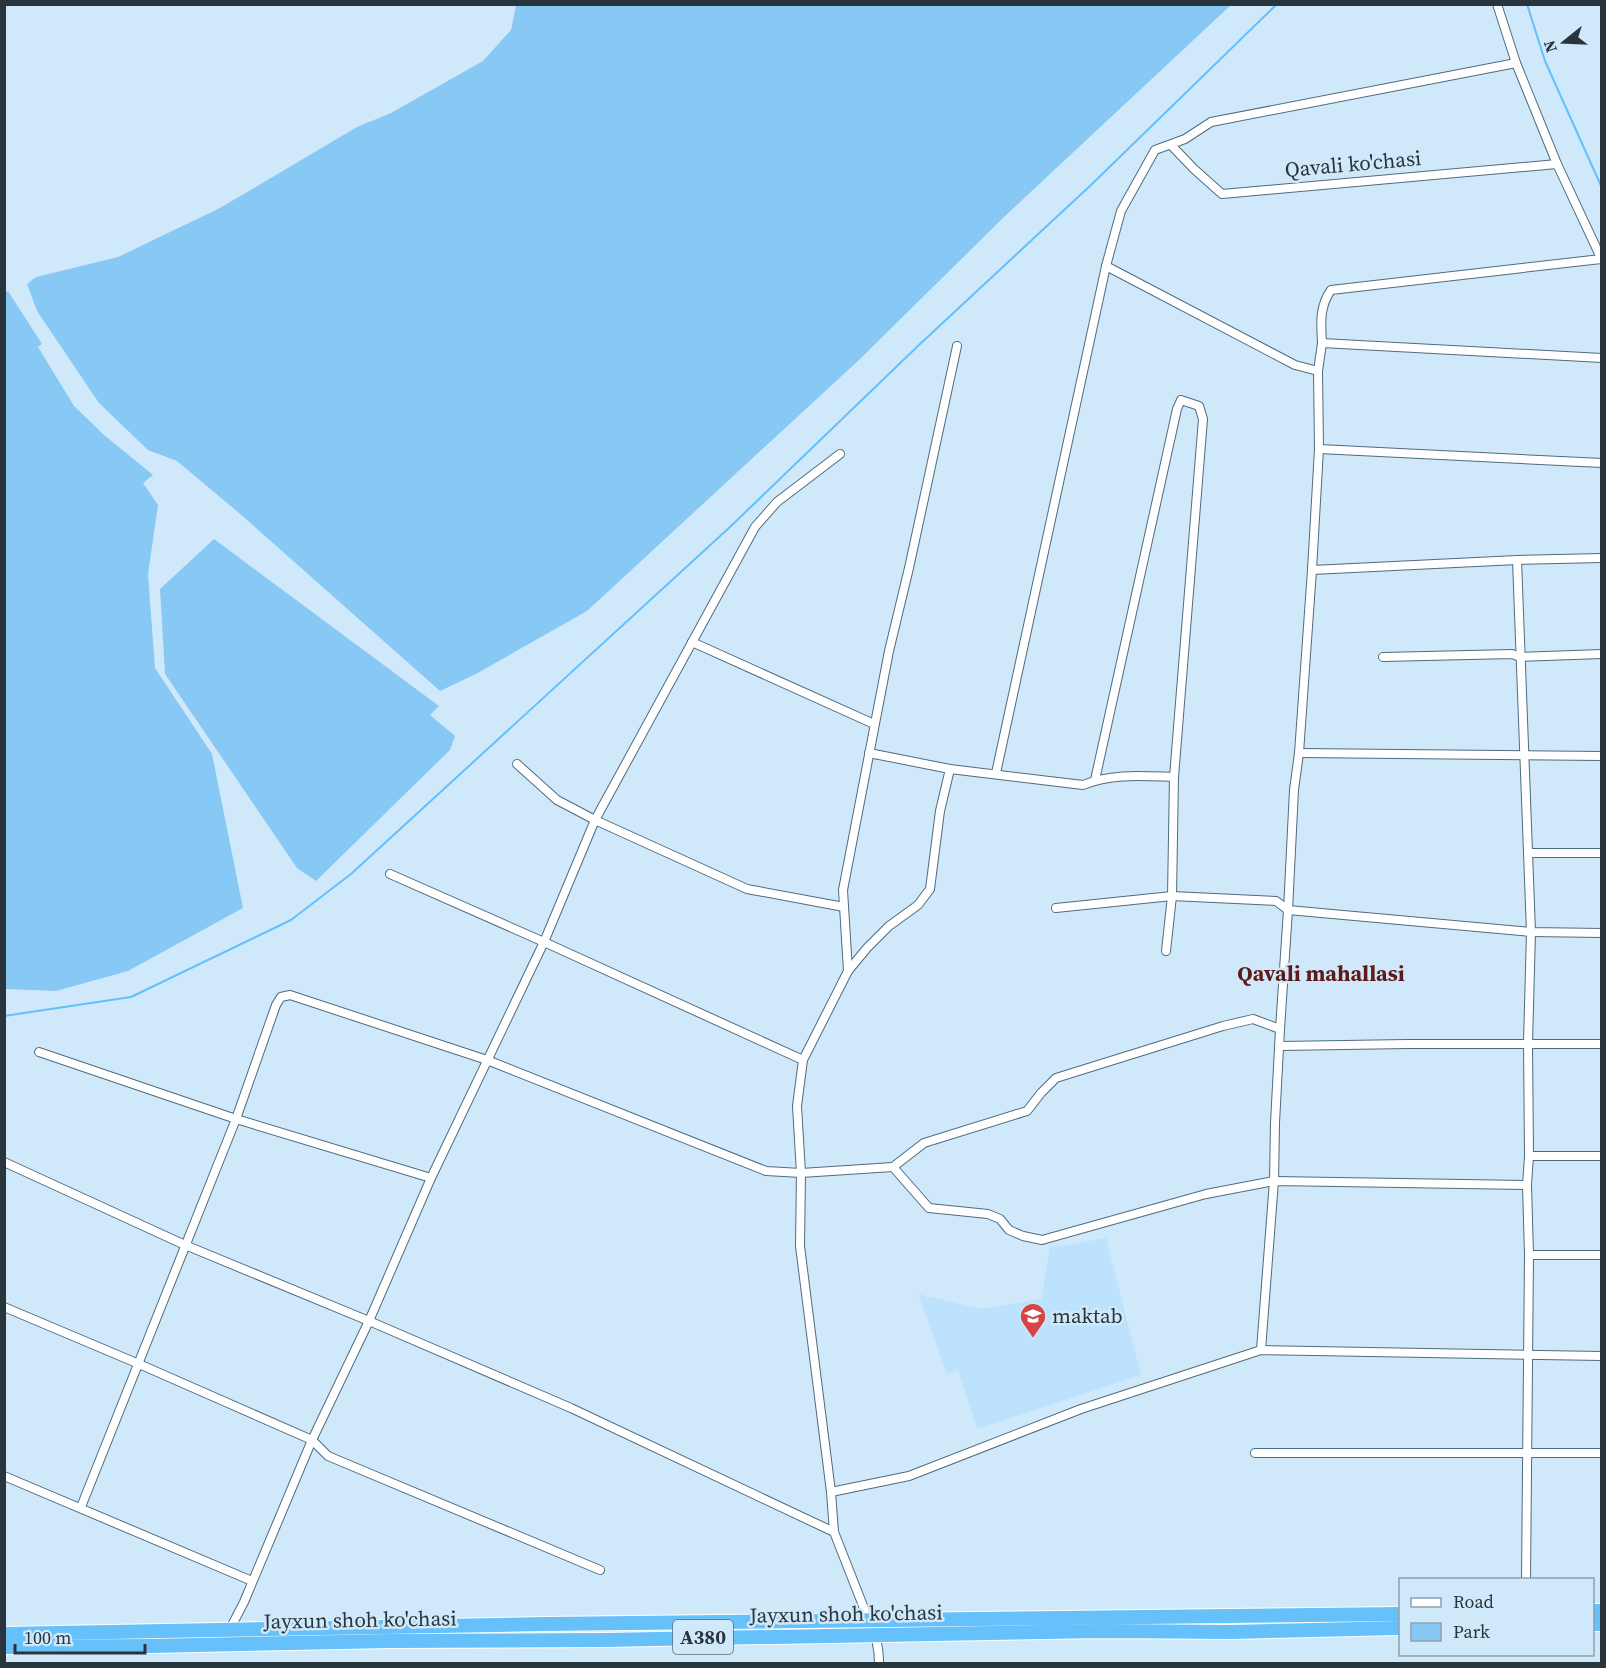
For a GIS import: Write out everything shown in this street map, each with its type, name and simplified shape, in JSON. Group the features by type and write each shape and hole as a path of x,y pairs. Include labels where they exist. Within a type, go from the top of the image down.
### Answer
{"highway":[{"name":"Jayxun shoh ko'chasi","path":"4,1634 532,1624 1399,1614"},
{"name":"Jayxun shoh ko'chasi","path":"4,1647 1399,1628"}],"street":[{"path":"1261,1350 1274,1181 1275,1123 1294,790 1299,753 1312,570 1319,449 1318,371 1322,343 1321,317 1325,299 1331,290 1601,259 1557,164 1516,63 1497,4"},
{"path":"996,773 1106,266 1121,211 1155,150 1185,139 1210,122 1516,63"},
{"name":"Qavali ko'chasi","path":"1171,145 1222,194 1557,164"},
{"path":"1106,266 1295,365 1318,371"},
{"path":"1322,343 1602,358"},
{"path":"848,971 843,890 889,651 957,346"},
{"path":"1095,780 1177,409 1181,400 1199,406 1203,419 1174,777 1172,897 1166,951"},
{"path":"1319,449 1602,463"},
{"path":"230,1629 244,1602 312,1440 369,1321 430,1178 544,942 595,820 755,527 777,502 840,454"},
{"path":"1312,570 1602,558"},
{"path":"1517,560 1531,932 1528,1043 1526,1578"},
{"path":"692,642 874,724"},
{"path":"1383,657 1512,654 1520,657 1602,654"},
{"path":"869,753 950,769 1083,785 1095,780 1126,776 1174,777"},
{"path":"1299,753 1602,756"},
{"path":"517,764 557,800 595,820 747,889 844,907"},
{"path":"879,1664 879,1648 875,1634 834,1532 800,1246 801,1173 796,1106 803,1060 848,971 889,926 918,904 930,889 940,811 950,769"},
{"path":"1528,853 1602,853"},
{"path":"390,874 803,1060"},
{"path":"1056,909 1172,897 1276,901 1288,910 1531,932 1602,933"},
{"path":"81,1507 236,1119 276,1005 281,997 290,995 486,1060 766,1171 801,1173 893,1167 924,1143 1027,1111 1056,1078 1223,1026 1253,1019 1280,1029"},
{"path":"1280,1047 1602,1044"},
{"path":"39,1052 236,1119 430,1178"},
{"path":"1529,1156 1602,1156"},
{"path":"4,1162 185,1245 571,1408 834,1532"},
{"path":"893,1167 929,1208 988,1214 1000,1220 1009,1230 1042,1240 1206,1194 1274,1181 1527,1185"},
{"path":"1529,1255 1602,1255"},
{"path":"4,1307 312,1440 328,1456 600,1570"},
{"path":"831,1492 909,1476 1081,1409 1261,1350 1602,1356"},
{"path":"1255,1453 1602,1454"},
{"path":"4,1476 252,1581"}],"shaded area":[{"name":"maktab","path":"1106,1238 1141,1375 977,1429 958,1370 947,1374 918,1294 981,1309 1041,1299 1050,1248"}],"green space":[{"path":"516,5 1231,5 1004,217 860,359 587,611 476,674 440,691 239,513 177,461 148,450 99,403 37,311 27,284 36,277 118,257 220,208 357,127 391,113 483,61 511,30"},
{"path":"8,291 42,344 38,347 74,406 104,435 153,475 143,483 158,505 148,574 155,668 212,754 243,908 128,971 56,991 5,989 4,293"},
{"path":"214,539 439,706 430,715 455,736 450,750 316,881 297,868 165,674 160,589"}],"waterway":[{"path":"4,1016 131,997 291,920 351,874 730,527 920,344 1091,185 1277,4"},
{"path":"1527,4 1545,61 1602,188"}],"place":[{"name":"maktab","path":"1033,1339"}],"district":[{"name":"Qavali mahallasi","path":"1321,973"}]}
